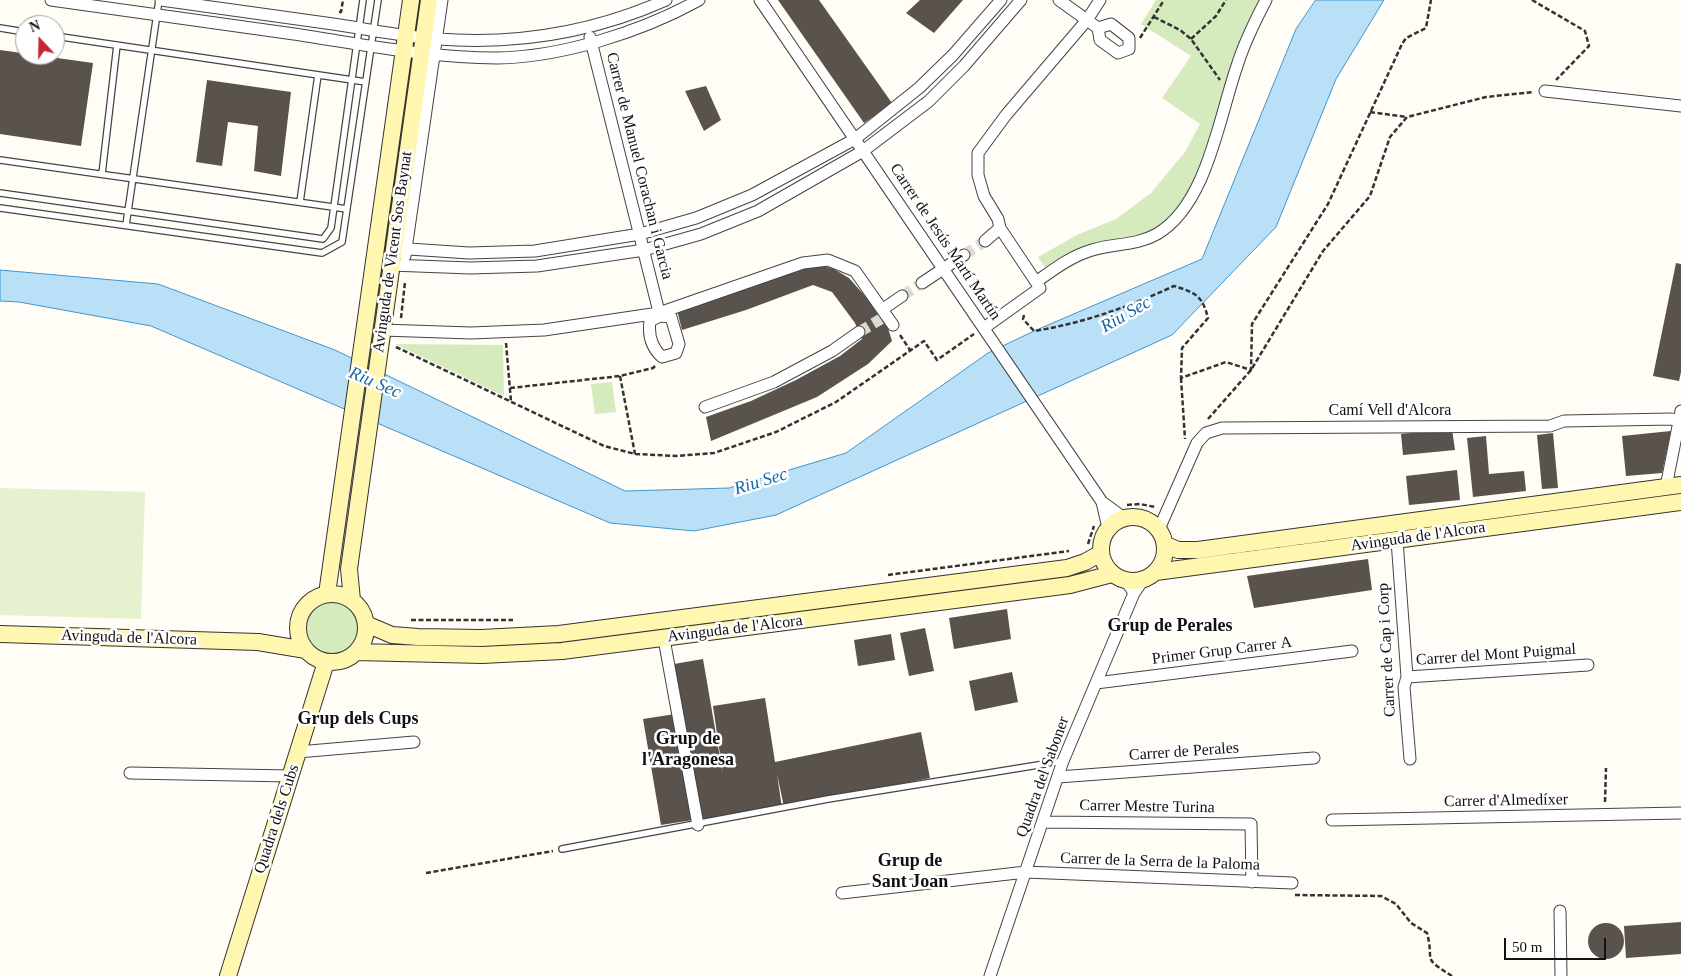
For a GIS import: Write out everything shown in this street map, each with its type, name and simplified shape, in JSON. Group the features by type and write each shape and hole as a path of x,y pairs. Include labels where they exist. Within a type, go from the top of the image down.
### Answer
{"main road":[{"name":"Avinguda de Vicent Sos Baynat","path":"327,594 411,0"},
{"name":"Avinguda de Vicent Sos Baynat","path":"352,600 349,569 381,335 398,265 429,46 429,0"},
{"name":"Avinguda de l'Alcora","path":"1166,545 1178,550 1198,550 1673,486"},
{"name":"Avinguda de l'Alcora","path":"356,652 526,654 664,639 1070,584 1134,580 1398,540 1681,502"},
{"path":"1137,517 1150,521 1159,529 1166,545 1164,560 1134,580 1104,565 1100,554 1102,540 1108,528 1124,518 1137,517"},
{"name":"Avinguda de l'Alcora","path":"366,624 392,635 418,637 481,638 559,634 1068,568 1100,554"},
{"path":"327,594 340,595 352,600 362,610 366,624 364,639 356,652 342,661 326,662 306,650 300,640 298,628 301,612 312,600 327,594"},
{"name":"Avinguda de l'Alcora","path":"258,642 280,636 298,628"},
{"name":"Avinguda de l'Alcora","path":"0,634 258,642 306,650"},
{"name":"Quadra dels Cubs","path":"228,976 326,662"}],"street":[{"path":"51,0 371,45 405,42"},
{"path":"160,0 373,30 405,42 497,58 542,54 592,43 646,24 698,0"},
{"name":"Avinguda de Vicent Sos Baynat","path":"429,46 442,0"},
{"path":"429,46 538,37 588,28 640,12 666,0"},
{"name":"Carrer de Jesús Martí Martín","path":"760,0 1102,502 1124,518"},
{"path":"400,248 469,253 535,251 640,234 696,218 752,195 855,139 919,88 947,62 1000,0"},
{"path":"398,265 470,268 537,266 644,250 701,234 758,210 863,151 929,101 964,66 1022,0"},
{"path":"1059,0 1098,28 1100,40 1118,53 1129,49 1129,38 1111,24 1098,28"},
{"path":"1038,285 1000,228 998,219 984,196 978,175 978,153 1006,115 1087,20 1100,0"},
{"path":"984,328 1062,264 1092,250 1134,244 1158,233 1178,218 1190,202 1202,176 1237,65 1266,0"},
{"name":"Carrer de Manuel Corachan i Garcia","path":"588,28 660,314"},
{"path":"1545,91 1681,106"},
{"path":"985,241 1000,228"},
{"path":"922,283 964,255"},
{"path":"381,335 544,330 660,314 803,263 828,260 855,272 886,317 902,296"},
{"path":"660,314 671,317 679,344 676,353 662,357 655,350 649,329 650,322 660,314"},
{"path":"705,406 774,382 832,351 859,332"},
{"path":"1673,486 1680,417"},
{"name":"Camí Vell d'Alcora","path":"1206,433 1222,428 1550,426 1564,421 1680,417"},
{"path":"1159,529 1197,443 1206,433"},
{"name":"Carrer de Jesús Martí Martín","path":"1102,502 1108,528"},
{"name":"Carrer de Cap i Corp","path":"1398,540 1407,677 1404,687 1410,759"},
{"name":"Quadra del Saboner","path":"990,976 1063,761 1096,682 1134,580"},
{"path":"664,639 698,825"},
{"name":"Primer Grup Carrer A","path":"1096,682 1352,651"},
{"name":"Carrer del Mont Puigmal","path":"1407,677 1588,665"},
{"path":"298,752 414,742"},
{"name":"Carrer de Perales","path":"1058,777 1314,758"},
{"path":"130,773 290,776"},
{"name":"Carrer d'Almedíxer","path":"1332,820 1604,816 1681,812"},
{"name":"Carrer Mestre Turina","path":"1043,822 1251,824 1252,882"},
{"name":"Carrer de la Serra de la Paloma","path":"842,893 1026,872 1292,884"},
{"path":"1560,911 1560,976"}],"lane":[{"path":"126,225 156,15 160,0"},
{"path":"0,193 323,239 332,228 363,0"},
{"path":"0,208 322,253 342,242 378,0"},
{"path":"0,28 15,30"},
{"path":"65,37 366,82"},
{"path":"102,174 117,45"},
{"path":"300,202 318,75"},
{"path":"0,160 347,209"},
{"path":"562,849 698,825 828,799 1063,761"}],"path":[{"path":"1129,49 1132,51 1164,0"},
{"path":"1191,39 1216,16 1226,0"},
{"path":"1251,370 1252,324 1328,204 1402,44 1406,38 1426,28 1431,0"},
{"path":"1370,112 1407,117 1486,97 1545,91 1589,46 1585,31 1532,0"},
{"path":"1154,17 1180,30 1191,39 1228,92"},
{"path":"1206,433 1208,418 1251,370 1323,251 1370,196 1390,137 1407,117"},
{"path":"1024,313 1023,319 1034,331 1068,326 1124,308 1174,286 1190,291 1204,302 1208,318 1182,348 1181,378 1184,439 1197,443"},
{"path":"886,317 910,350"},
{"path":"381,335 510,401 604,446 635,454 676,456 714,453 776,432 836,402 924,341 937,360 984,328"},
{"path":"505,331 510,401"},
{"path":"510,388 620,376 653,368 662,357"},
{"path":"1181,378 1226,362 1251,370"},
{"path":"620,376 635,454"},
{"path":"1082,548 1088,544 1096,519 1094,508 1102,502"},
{"path":"879,576 1073,550"},
{"path":"410,620 516,620"},
{"path":"1604,816 1606,768"},
{"path":"426,874 562,849"},
{"path":"1289,895 1381,896 1396,904 1411,923 1427,933 1430,943 1428,955 1432,963 1452,976"}],"green space":[{"path":"1156,0 1272,0 1256,35 1233,95 1209,173 1201,192 1190,209 1177,224 1161,237 1146,245 1096,256 1052,278 1038,257 1077,235 1116,219 1151,193 1185,152 1200,124 1162,98 1191,56 1141,24"},
{"path":"395,344 503,345 504,396"},
{"path":"612,382 616,412 595,414 591,384"},
{"path":"0,488 145,492 141,619 0,615"},
{"path":"333,602 343,604 351,610 357,618 359,628 357,638 351,646 343,652 333,654 323,652 315,646 309,638 307,628 309,618 315,610 323,604"}],"water":[{"name":"Riu Sec","path":"1316,0 1384,0 1336,79 1276,227 1172,335 776,515 694,531 610,523 151,326 19,302 0,301 0,270 158,284 335,350 625,491 729,488 846,453 988,353 1034,331 1202,259 1296,29"}],"building":[{"path":"778,0 819,0 892,103 864,123"},
{"path":"920,0 963,0 934,33 906,13"},
{"path":"0,50 15,52 15,65 65,65 65,59 93,63 81,146 0,134"},
{"path":"207,80 291,92 281,176 254,171 258,126 228,122 222,166 196,162"},
{"path":"706,86 721,120 704,131 685,91"},
{"path":"1676,263 1681,264 1681,372 1679,381 1653,376"},
{"path":"816,264 834,269 849,278 865,296 888,328 892,341 868,364 817,397 711,441 706,417 751,401 796,380 840,356 862,339 855,323 832,292 813,285 746,310 682,330 677,310"},
{"path":"1452,429 1455,450 1403,455 1401,434"},
{"path":"1671,431 1662,473 1626,476 1622,436"},
{"path":"1553,433 1558,488 1542,489 1537,435"},
{"path":"1486,436 1489,474 1524,471 1526,491 1473,497 1467,438"},
{"path":"1457,470 1460,500 1409,505 1406,476"},
{"path":"1368,559 1372,590 1254,608 1247,576"},
{"path":"1007,609 1011,639 954,649 949,618"},
{"path":"925,628 934,671 909,676 900,633"},
{"path":"891,634 895,660 858,666 854,640"},
{"path":"703,659 723,775 713,706 765,698 775,762 921,732 930,778 784,807 777,774 782,808 701,821 674,664"},
{"path":"1012,672 1018,702 975,711 969,681"},
{"path":"675,714 693,820 661,825 643,719"},
{"path":"1681,922 1681,954 1626,958 1624,926"},
{"path":"1606,923 1618,929 1624,941 1618,953 1606,959 1594,953 1588,941 1594,929"}],"tunnel":[{"path":"964,255 985,241"},
{"path":"902,296 922,283"},
{"path":"859,332 881,319"}],"district":[{"name":"Grup de Perales","path":"1170,626"},
{"name":"Grup dels Cups","path":"358,719"},
{"name":"Grup de l'Aragonesa","path":"688,750"},
{"name":"Grup de Sant Joan","path":"910,871"}]}
